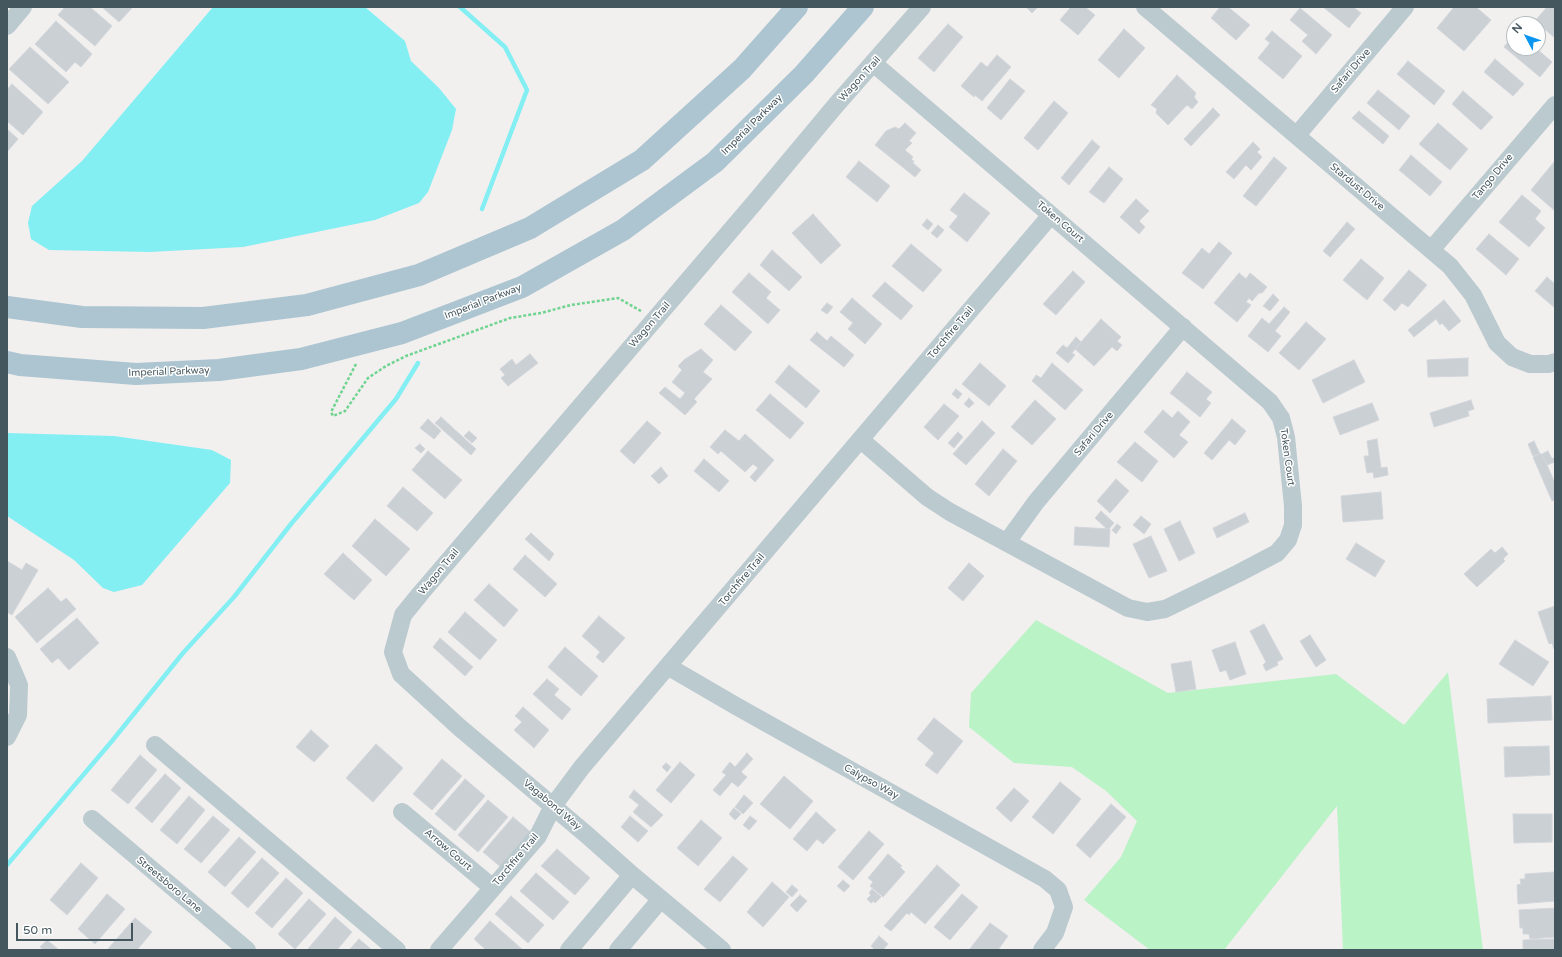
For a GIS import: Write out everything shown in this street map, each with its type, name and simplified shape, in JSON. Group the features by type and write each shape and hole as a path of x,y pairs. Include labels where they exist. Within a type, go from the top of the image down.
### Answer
{"main road":[{"path":"7,307 82,318 203,318 307,305 419,275 530,228 642,160 742,69 797,7"},
{"name":"Imperial Parkway","path":"7,362 20,365 136,374 219,370 301,359 402,333 522,287 623,230 715,162 804,74 863,7"}],"street":[{"path":"7,26 23,7"},
{"name":"Wagon Trail","path":"393,652 403,615 836,105 922,7"},
{"name":"Safari Drive","path":"1297,135 1406,7"},
{"name":"Stardust Drive","path":"1154,10 1450,266 1473,295 1497,343 1512,357 1530,364 1549,364 1555,362"},
{"name":"Token Court","path":"861,440 927,497 950,512 1007,542 1066,576 1128,608 1146,612 1165,609 1277,553 1288,540 1293,525 1293,506 1286,437 1281,418 1270,402 873,63"},
{"name":"Tango Drive","path":"1431,250 1555,105"},
{"name":"Torchfire Trail","path":"439,950 538,836 553,806 582,767 1051,215"},
{"name":"Safari Drive","path":"1007,542 1036,502 1183,327"},
{"name":"Vagabond Way","path":"393,652 400,674 661,900 722,950"},
{"path":"7,657 19,685 18,715 7,737"},
{"name":"Calypso Way","path":"669,666 743,710 1044,879 1058,890 1064,906 1055,934 1042,950"},
{"path":"155,745 397,950"},
{"name":"Arrow Court","path":"402,812 493,888"},
{"name":"Streetsboro Lane","path":"92,820 247,950"},
{"path":"569,950 632,875"},
{"path":"618,950 661,900"}],"path":[{"path":"357,362 331,412 333,416 345,411 368,378 386,366 406,356 510,318 541,313 571,305 618,298 656,318"}],"green space":[{"path":"1036,620 1168,693 1336,674 1404,725 1448,672 1483,950 1343,950 1337,806 1224,950 1150,950 1084,900 1121,857 1137,821 1106,791 1072,767 1014,763 969,727 971,693"}],"water":[{"path":"213,7 365,7 405,41 411,61 439,88 456,109 452,130 428,192 419,203 375,220 243,247 150,252 49,250 31,239 28,223 32,206 82,161"},
{"path":"7,433 114,436 212,450 231,460 230,483 142,585 114,592 103,588 74,560 7,516"}],"building":[{"path":"65,7 90,7 112,26 95,46 58,15"},
{"path":"102,7 133,7 119,22"},
{"path":"1026,7 1038,7 1032,13"},
{"path":"1071,7 1085,7 1095,15 1078,35 1060,20"},
{"path":"1220,7 1228,7 1250,25 1236,40 1211,18"},
{"path":"1323,7 1353,7 1361,13 1349,28"},
{"path":"1454,7 1476,7 1491,20 1464,51 1437,28"},
{"path":"1547,7 1555,7 1555,38 1546,30 1546,16 1539,16"},
{"path":"1300,8 1332,35 1316,54 1302,41 1308,35 1290,20"},
{"path":"56,21 92,54 81,67 75,62 66,72 35,44"},
{"path":"948,24 963,37 934,72 918,58"},
{"path":"1124,29 1145,48 1119,78 1098,60"},
{"path":"1272,31 1302,56 1283,79 1258,58 1270,43 1265,39"},
{"path":"30,47 69,82 48,104 9,69"},
{"path":"997,55 1011,67 982,101 975,95 974,97 961,86 981,62 987,67"},
{"path":"1515,56 1545,56 1552,62 1540,77"},
{"path":"1495,59 1524,84 1513,96 1484,72"},
{"path":"1408,61 1445,91 1434,105 1397,74"},
{"path":"1177,75 1196,93 1194,97 1198,102 1192,109 1187,105 1168,125 1156,113 1157,109 1151,105"},
{"path":"1010,79 1025,91 1001,120 987,108"},
{"path":"12,84 43,112 23,135 7,121 7,90"},
{"path":"1378,90 1410,116 1399,130 1367,103"},
{"path":"1463,91 1493,117 1481,130 1452,104"},
{"path":"1054,101 1068,113 1038,150 1024,138"},
{"path":"1213,108 1220,115 1191,146 1184,139"},
{"path":"1359,111 1389,136 1383,144 1352,118"},
{"path":"905,123 916,133 909,141 912,143 905,150 913,157 911,160 914,161 913,163 921,170 915,177 875,145 886,131 895,127 899,129"},
{"path":"1438,123 1468,149 1450,170 1419,144"},
{"path":"7,129 18,139 7,152"},
{"path":"1092,140 1100,147 1069,185 1061,178"},
{"path":"1253,142 1260,149 1257,152 1262,157 1251,170 1246,165 1234,179 1226,172"},
{"path":"1411,155 1442,182 1430,196 1399,170"},
{"path":"1274,157 1287,168 1256,206 1243,196"},
{"path":"859,161 890,186 877,202 846,177"},
{"path":"1554,162 1555,163 1555,211 1531,190"},
{"path":"1109,167 1123,179 1104,203 1089,192"},
{"path":"964,193 990,213 967,242 949,227 958,216 950,210"},
{"path":"1522,195 1541,211 1535,219 1545,228 1529,247 1499,222"},
{"path":"1136,199 1149,211 1139,221 1145,227 1139,234 1120,217"},
{"path":"813,214 841,245 821,264 792,233"},
{"path":"927,219 933,224 928,230 922,225"},
{"path":"1347,222 1355,229 1330,257 1323,251"},
{"path":"938,225 944,230 937,238 931,233"},
{"path":"1489,234 1519,259 1506,275 1476,249"},
{"path":"1219,242 1232,253 1203,289 1182,273 1202,248 1209,254"},
{"path":"911,244 942,270 923,292 892,266"},
{"path":"772,250 802,277 789,291 760,265"},
{"path":"1361,259 1384,278 1367,300 1343,280"},
{"path":"1409,270 1427,285 1408,307 1402,303 1395,311 1383,300"},
{"path":"1073,271 1085,282 1056,315 1043,304"},
{"path":"749,273 771,292 766,298 780,310 768,324 732,292"},
{"path":"1239,273 1246,279 1250,273 1267,287 1252,301 1249,298 1246,302 1251,305 1237,322 1214,303"},
{"path":"1547,277 1555,284 1555,308 1535,291"},
{"path":"885,282 913,306 901,320 872,296"},
{"path":"1273,294 1279,300 1270,311 1263,306"},
{"path":"852,298 882,324 865,344 848,329 853,323 840,312"},
{"path":"1444,300 1461,321 1449,331 1442,323 1440,325 1436,319 1414,337 1408,330"},
{"path":"827,303 833,307 827,314 821,310"},
{"path":"721,305 752,332 735,351 704,324"},
{"path":"1284,307 1290,312 1275,331 1281,336 1268,352 1248,336 1262,318 1269,324"},
{"path":"1101,319 1121,337 1117,341 1122,345 1117,351 1112,347 1094,366 1075,349"},
{"path":"1306,322 1326,339 1299,370 1279,353"},
{"path":"817,332 827,341 831,336 854,355 844,367 810,340"},
{"path":"1076,337 1081,342 1072,353 1075,355 1068,363 1056,353 1063,345 1067,348"},
{"path":"701,349 713,360 703,372 712,379 694,399 697,402 685,415 659,393 665,387 680,399 685,393 672,382 682,370 678,366 685,359"},
{"path":"530,354 538,363 508,386 501,378 505,375 500,369 512,359 516,365"},
{"path":"1468,358 1468,376 1428,377 1427,360"},
{"path":"1354,360 1365,382 1323,403 1312,380"},
{"path":"980,363 1006,386 989,406 962,384"},
{"path":"1052,363 1083,390 1065,410 1032,381 1036,375 1041,378"},
{"path":"789,365 820,391 806,408 775,382"},
{"path":"1187,372 1212,392 1206,399 1211,403 1200,417 1170,393"},
{"path":"956,389 962,394 958,399 952,394"},
{"path":"770,394 804,423 790,439 756,410"},
{"path":"969,398 974,403 969,408 964,404"},
{"path":"1035,400 1056,419 1032,445 1011,427"},
{"path":"1471,400 1474,409 1468,411 1469,416 1434,427 1430,413"},
{"path":"1372,403 1379,420 1340,435 1333,417"},
{"path":"944,404 959,416 938,440 924,427"},
{"path":"1163,410 1172,418 1178,411 1190,422 1179,435 1188,442 1174,458 1144,432"},
{"path":"441,417 476,449 471,455 435,423"},
{"path":"428,419 441,431 434,439 420,428"},
{"path":"1232,419 1246,431 1235,445 1229,440 1212,460 1204,453"},
{"path":"647,421 661,433 634,464 620,451"},
{"path":"982,421 995,433 966,465 953,454"},
{"path":"725,430 739,441 745,434 774,460 755,482 750,477 758,468 753,464 745,472 721,451 718,454 710,447"},
{"path":"469,431 477,438 472,443 464,436"},
{"path":"958,432 963,437 954,448 948,443"},
{"path":"1377,439 1381,468 1387,467 1388,475 1374,478 1373,472 1367,473 1364,456 1369,456 1367,441"},
{"path":"1534,441 1540,454 1533,456 1528,444"},
{"path":"1135,442 1158,461 1142,482 1117,462"},
{"path":"420,444 425,449 421,453 415,448"},
{"path":"1003,449 1017,461 989,496 975,484"},
{"path":"428,451 462,480 445,499 412,470"},
{"path":"1548,451 1552,459 1555,457 1555,462 1547,465 1542,454"},
{"path":"1542,454 1555,483 1555,500 1552,501 1533,457"},
{"path":"704,459 729,481 719,492 694,471"},
{"path":"661,467 668,476 659,484 651,476"},
{"path":"1116,479 1129,491 1110,513 1097,501"},
{"path":"403,487 433,513 417,531 387,506"},
{"path":"1381,492 1383,519 1343,522 1341,496"},
{"path":"1101,511 1114,523 1108,530 1095,518"},
{"path":"1245,513 1249,522 1217,538 1213,528"},
{"path":"1141,516 1151,524 1144,534 1133,525"},
{"path":"375,519 410,549 386,576 352,546"},
{"path":"1180,521 1195,553 1179,561 1164,529"},
{"path":"1117,524 1121,527 1116,534 1112,530"},
{"path":"1075,527 1110,529 1109,547 1074,545"},
{"path":"531,533 554,554 549,561 525,539"},
{"path":"1151,536 1167,571 1149,578 1133,544"},
{"path":"1356,543 1385,561 1375,577 1346,559"},
{"path":"1502,547 1508,554 1503,559 1505,561 1477,587 1464,574 1491,549 1495,553"},
{"path":"343,553 372,580 354,600 324,574"},
{"path":"525,555 557,584 545,597 513,569"},
{"path":"7,561 22,570 26,563 38,570 12,615 7,612"},
{"path":"969,563 984,576 963,601 948,588"},
{"path":"489,584 518,610 504,627 474,600"},
{"path":"48,588 61,602 66,598 76,609 37,643 15,617"},
{"path":"1555,606 1554,649 1552,643 1549,644 1538,612"},
{"path":"465,612 497,640 480,660 448,632"},
{"path":"599,616 625,638 603,663 596,657 600,652 582,636"},
{"path":"77,618 99,643 69,670 58,658 52,663 40,649"},
{"path":"1264,624 1283,659 1277,662 1278,665 1266,671 1263,665 1266,662 1250,631"},
{"path":"1310,635 1326,660 1316,667 1300,641"},
{"path":"440,638 473,667 465,676 433,647"},
{"path":"1515,640 1549,662 1533,686 1499,664"},
{"path":"1235,642 1246,674 1230,680 1226,670 1220,672 1212,650"},
{"path":"565,647 598,676 581,696 548,667"},
{"path":"1191,661 1196,689 1176,692 1171,664"},
{"path":"547,679 559,689 554,695 571,709 562,720 533,694"},
{"path":"1551,696 1552,720 1488,723 1487,699"},
{"path":"523,707 549,730 534,748 514,730 522,722 515,716"},
{"path":"934,718 963,741 937,774 925,765 934,753 917,739"},
{"path":"311,730 329,746 314,762 296,747"},
{"path":"376,744 403,768 373,802 346,778"},
{"path":"1549,746 1550,775 1505,777 1504,747"},
{"path":"747,753 753,759 741,772 747,777 738,787 732,782 720,796 713,790 726,775 722,772 730,762 735,767"},
{"path":"140,755 157,770 128,804 111,790"},
{"path":"442,759 462,776 432,810 413,794"},
{"path":"680,762 695,775 671,803 656,790"},
{"path":"666,763 671,767 667,772 662,767"},
{"path":"165,774 181,788 152,823 135,808"},
{"path":"784,776 813,801 790,829 760,804"},
{"path":"465,779 485,796 455,831 435,814"},
{"path":"1060,782 1081,799 1053,834 1032,817"},
{"path":"1014,788 1029,801 1011,822 996,808"},
{"path":"634,790 663,815 651,827 633,812 639,805 629,797"},
{"path":"744,795 753,803 743,814 735,807"},
{"path":"189,796 205,810 177,844 160,830"},
{"path":"488,800 508,817 478,852 458,835"},
{"path":"1111,804 1126,817 1090,858 1076,845"},
{"path":"734,808 741,814 735,820 729,814"},
{"path":"816,812 836,830 823,844 817,839 807,851 793,839"},
{"path":"1513,814 1552,814 1552,842 1514,843"},
{"path":"213,816 230,830 201,863 184,849"},
{"path":"630,816 648,831 638,842 621,827"},
{"path":"750,816 757,821 749,830 743,825"},
{"path":"513,817 533,834 503,869 483,852"},
{"path":"701,820 722,838 698,866 677,848"},
{"path":"869,831 884,844 853,880 838,867"},
{"path":"239,837 256,852 225,887 208,872"},
{"path":"557,849 590,878 575,895 541,866"},
{"path":"888,854 902,866 900,867 905,872 883,897 870,886 873,882 868,878"},
{"path":"733,856 748,869 720,902 704,889"},
{"path":"262,858 279,873 248,908 231,893"},
{"path":"81,863 98,878 67,915 50,900"},
{"path":"937,865 960,885 925,924 911,912 909,915 907,913 891,931 884,926"},
{"path":"1555,872 1555,901 1518,904 1517,885 1521,884 1520,879 1525,879 1525,874"},
{"path":"536,873 569,902 553,920 520,891"},
{"path":"286,878 303,893 272,928 255,913"},
{"path":"843,880 850,886 844,892 837,886"},
{"path":"772,882 789,897 763,927 747,912"},
{"path":"792,885 798,890 792,897 786,892"},
{"path":"872,889 881,897 875,903 874,901 871,903 867,899 871,895 869,893"},
{"path":"107,894 125,909 95,944 78,929"},
{"path":"962,894 978,907 950,940 934,927"},
{"path":"800,895 807,901 797,912 790,905"},
{"path":"511,896 544,925 528,943 495,914"},
{"path":"309,899 326,914 295,949 278,934"},
{"path":"1555,908 1555,937 1530,939 1529,934 1523,934 1523,928 1520,928 1519,910"},
{"path":"335,917 352,932 337,950 307,950"},
{"path":"135,918 152,932 137,950 107,950"},
{"path":"490,921 523,950 486,950 474,939"},
{"path":"990,923 1008,936 998,950 969,950"},
{"path":"879,936 888,944 883,950 875,950 871,946"},
{"path":"359,939 372,950 349,950"},
{"path":"1555,939 1555,950 1523,950 1523,940"},
{"path":"47,940 59,950 44,950 40,947"}],"waterway":[{"path":"460,7 505,47 527,90 482,209"},
{"path":"7,865 112,741 183,653 234,597 291,524 396,399 418,363"}]}
